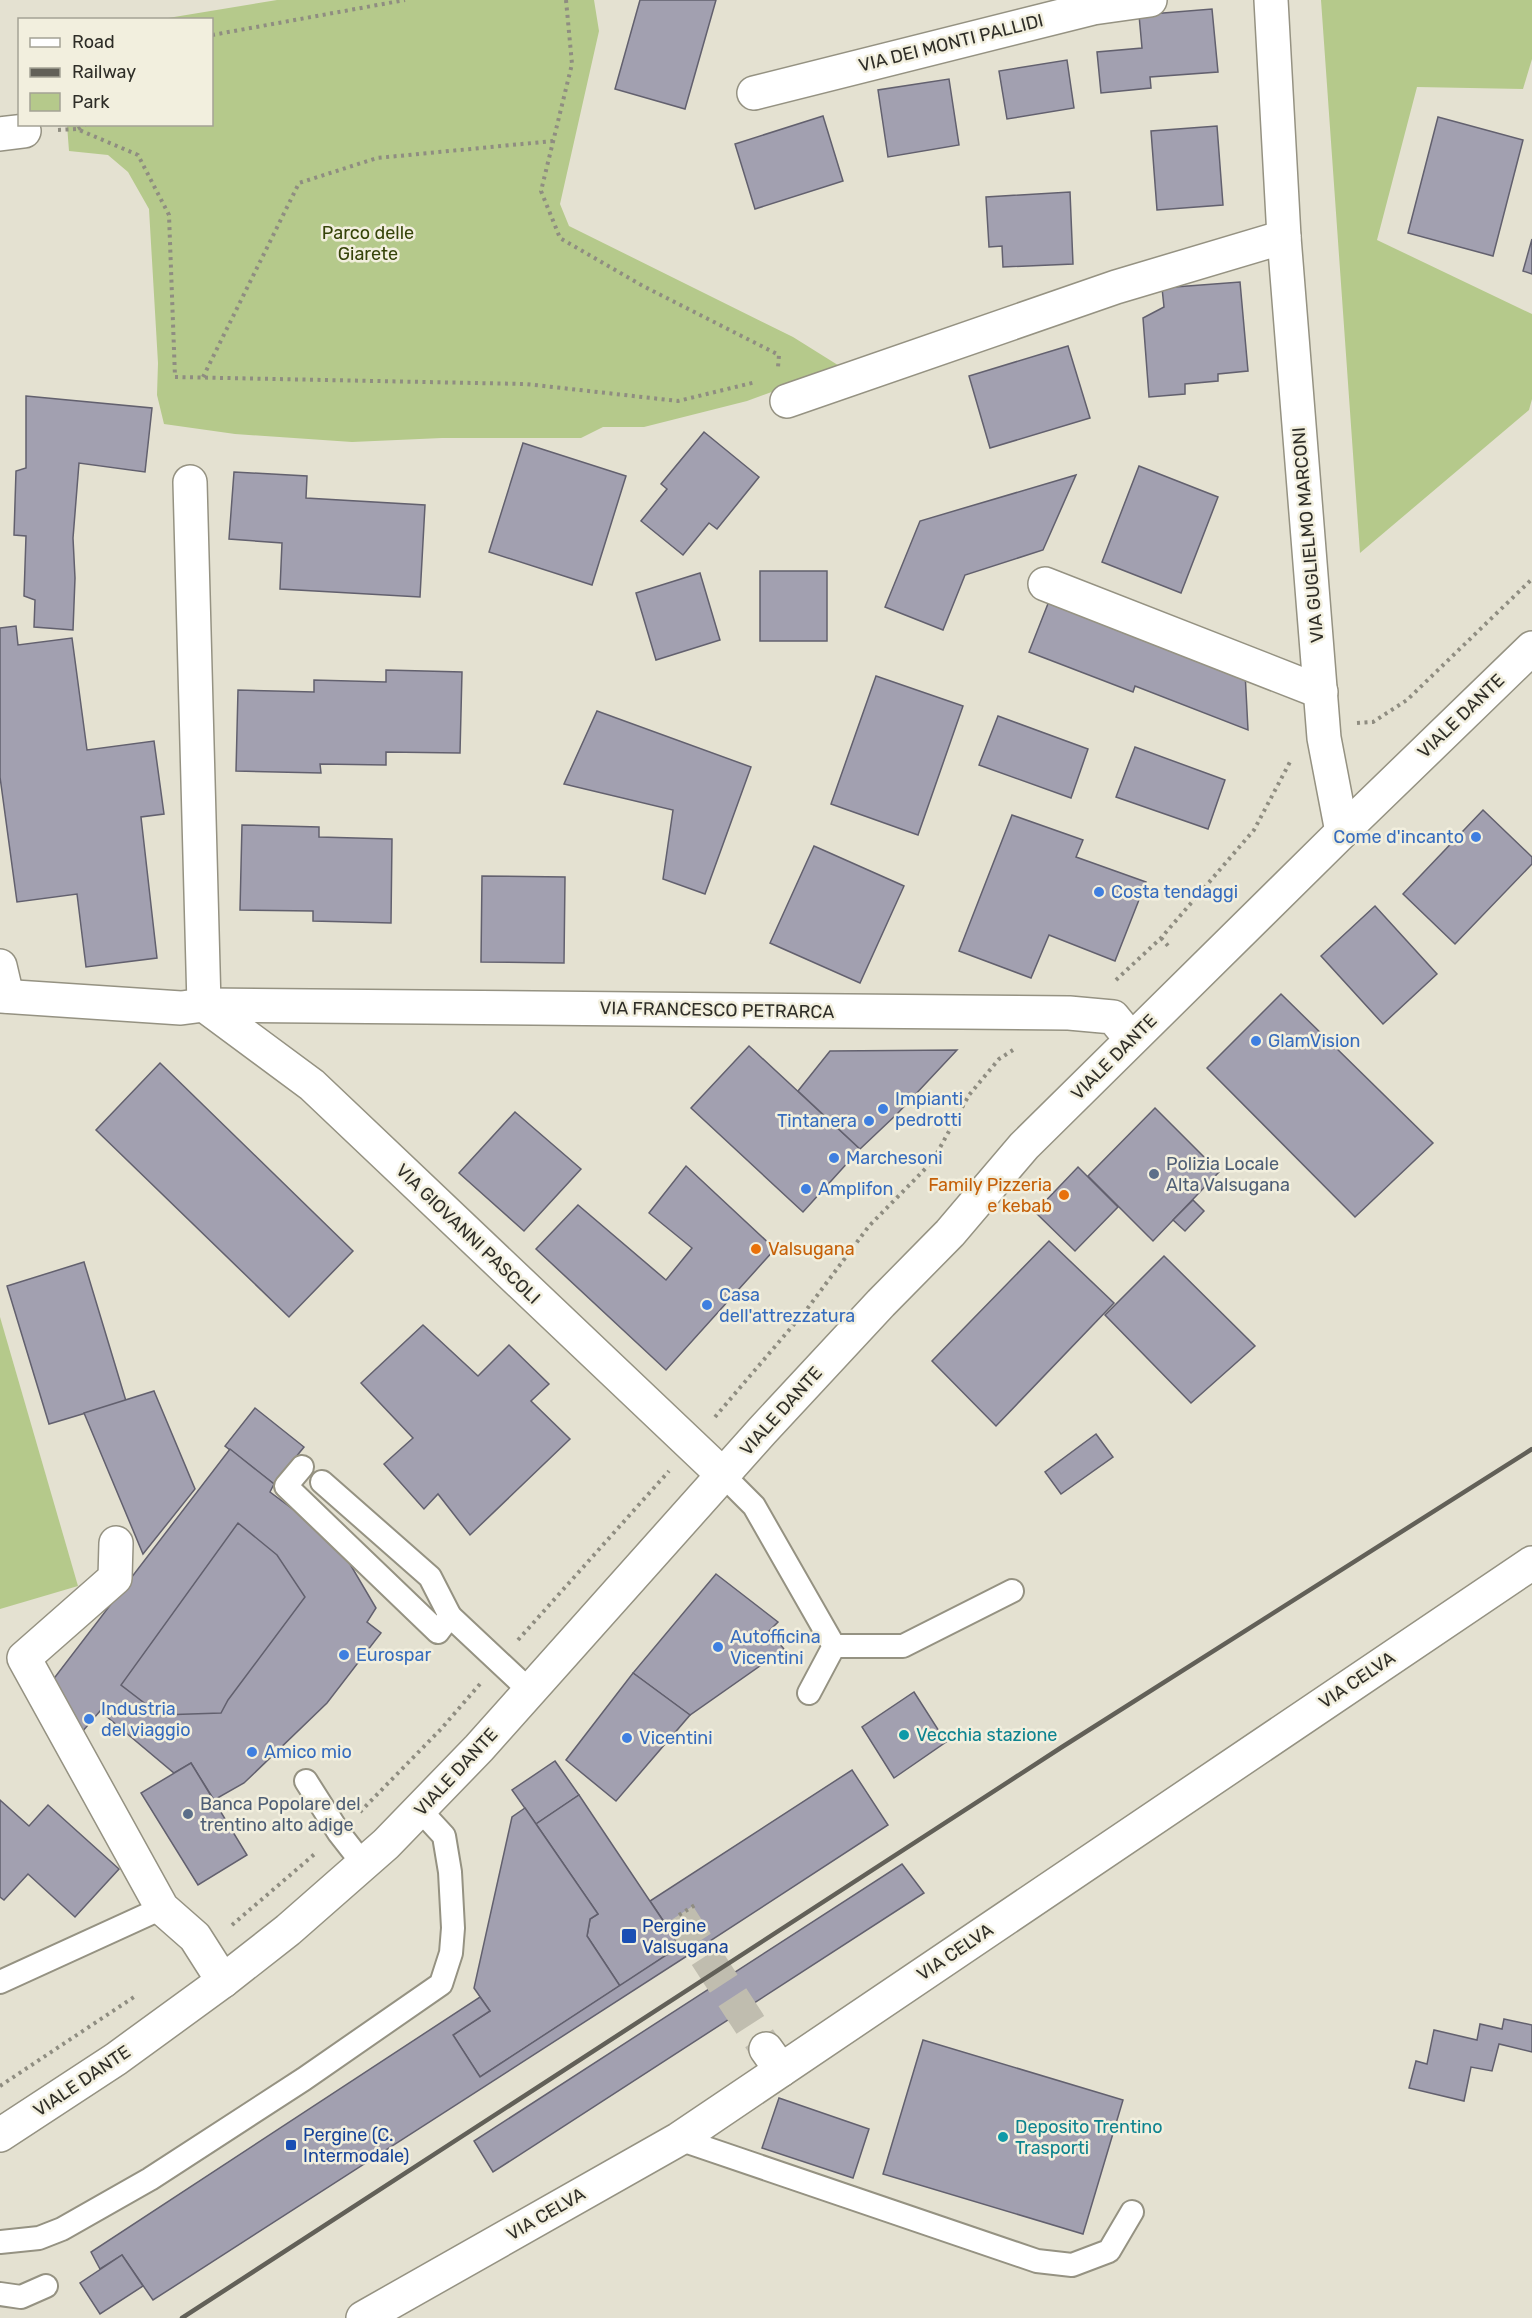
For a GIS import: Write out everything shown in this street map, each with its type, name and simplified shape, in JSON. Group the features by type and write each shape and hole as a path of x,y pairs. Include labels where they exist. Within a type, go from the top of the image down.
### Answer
{"street":[{"name":"VIA DEI MONTI PALLIDI","path":"754,93 1093,8 1150,0"},
{"name":"VIA GUGLIELMO MARCONI","path":"1271,0 1284,237 1324,738 1342,832"},
{"path":"777,385 1284,237"},
{"path":"190,482 204,1005"},
{"path":"1045,584 1321,692"},
{"name":"VIALE DANTE","path":"0,2135 116,2059 223,1981 288,1930 364,1865 420,1810 723,1475 881,1303 950,1233 1024,1146 1532,648"},
{"name":"VIA FRANCESCO PETRARCA","path":"2,986 181,1008 204,1005 1069,1013 1113,1017 1131,1039"},
{"name":"VIA GIOVANNI PASCOLI","path":"204,1005 312,1085 723,1475"},
{"path":"267,1052 293,1006"},
{"path":"116,1543 115,1578 24,1658 162,1908 195,1937 223,1981"},
{"name":"VIA CELVA","path":"363,2318 679,2139 773,2060 1532,1563"}],"lane":[{"path":"302,1467 286,1486 438,1632 450,1616"},
{"path":"723,1475 754,1506 834,1646"},
{"path":"322,1482 430,1577 450,1616 530,1690"},
{"path":"834,1646 903,1646 1012,1591"},
{"path":"809,1693 834,1646"},
{"path":"306,1781 339,1833 364,1865"},
{"path":"0,2242 39,2238 62,2229 150,2179 294,2085 441,1984 451,1953 453,1928 450,1872 444,1836 420,1810"},
{"path":"0,1982 162,1908"},
{"path":"679,2139 1037,2261 1072,2265 1109,2251 1131,2212"},
{"path":"0,2294 21,2297 46,2286"}],"path":[{"path":"213,34 405,0"},
{"path":"82,126 77,129 138,155 169,215 175,377 526,384 678,401 777,385 779,355 643,286 560,238 541,191 572,64 566,0"},
{"path":"203,377 299,183 377,158 553,141"},
{"path":"1354,724 1373,722 1407,700 1532,579"},
{"path":"1110,985 1161,938 1254,830 1290,761 1297,756"},
{"path":"1161,938 1174,952"},
{"path":"714,1418 807,1310 869,1226 932,1162 969,1095 999,1059 1018,1047"},
{"path":"679,1915 695,1905"}],"green space":[{"name":"Parco delle Giarete","path":"277,0 594,0 599,31 560,204 569,226 793,337 841,367 747,401 644,427 603,427 581,438 442,438 352,442 235,434 164,424 157,395 158,363 149,209 128,172 108,155 69,151 67,126 213,126 213,18 168,18"},
{"path":"1321,0 1532,0 1532,59 1523,89 1417,87 1377,240 1532,314 1532,399 1529,410 1360,553"},
{"path":"0,1317 78,1586 0,1609"}],"building":[{"path":"640,0 716,0 685,109 615,89"},
{"path":"1212,9 1218,72 1150,77 1151,88 1101,93 1097,52 1142,48 1139,15"},
{"path":"1067,60 1074,108 1007,119 999,71"},
{"path":"949,79 959,145 888,157 878,90"},
{"path":"823,116 843,181 755,209 735,144"},
{"path":"1438,117 1523,140 1493,256 1408,233"},
{"path":"1217,126 1223,205 1157,210 1151,131"},
{"path":"1070,192 1073,264 1003,267 1002,246 989,247 986,197"},
{"path":"1532,239 1532,274 1523,271"},
{"path":"1240,282 1248,371 1218,374 1218,381 1185,384 1185,394 1149,397 1143,318 1164,307 1162,288"},
{"path":"1068,346 1090,418 990,448 969,376"},
{"path":"26,396 152,408 145,472 79,463 73,538 75,578 73,630 34,627 35,600 24,596 26,536 14,535 16,471 26,468"},
{"path":"704,432 759,477 717,529 709,523 683,555 641,521 667,489 661,484"},
{"path":"523,443 626,476 592,585 489,552"},
{"path":"1139,466 1218,497 1181,593 1102,562"},
{"path":"234,472 307,476 306,498 425,505 420,597 280,589 282,543 229,539"},
{"path":"1076,475 1043,550 965,575 943,630 885,607 920,521"},
{"path":"760,571 827,571 827,641 760,641"},
{"path":"700,573 720,640 656,660 636,593"},
{"path":"1051,596 1245,672 1248,730 1135,686 1133,692 1029,652"},
{"path":"16,626 18,645 72,638 87,750 154,741 164,814 141,817 157,958 86,967 77,894 17,902 0,777 0,628"},
{"path":"386,670 462,672 460,753 386,752 386,765 320,764 321,773 236,771 238,690 314,692 314,680 386,682"},
{"path":"876,676 963,706 918,835 831,804"},
{"path":"597,711 751,767 705,894 663,879 673,810 564,784"},
{"path":"998,716 1088,749 1071,798 979,765"},
{"path":"1135,747 1225,780 1208,829 1116,797"},
{"path":"1483,810 1532,857 1532,864 1455,944 1403,894"},
{"path":"1012,815 1083,840 1076,857 1146,882 1115,961 1049,935 1031,978 959,951"},
{"path":"242,825 319,827 319,837 392,839 391,923 313,921 313,911 240,910"},
{"path":"814,846 904,886 860,983 770,943"},
{"path":"482,876 565,877 564,963 481,962"},
{"path":"1375,906 1437,974 1383,1024 1321,956"},
{"path":"1281,994 1433,1143 1355,1217 1207,1068"},
{"path":"749,1046 860,1149 803,1212 691,1108"},
{"path":"957,1050 897,1114 860,1149 798,1091 830,1051"},
{"path":"160,1063 353,1251 289,1317 96,1130"},
{"name":"Polizia Locale Alta Valsugana","path":"1155,1108 1219,1172 1153,1241 1088,1176"},
{"path":"515,1112 581,1169 524,1231 459,1173"},
{"path":"686,1166 775,1249 666,1370 536,1249 578,1205 666,1280 692,1248 649,1213"},
{"path":"1078,1167 1118,1207 1075,1251 1035,1212"},
{"path":"1193,1200 1204,1211 1185,1231 1173,1220"},
{"path":"1049,1241 1114,1303 996,1426 932,1361"},
{"path":"1164,1256 1255,1346 1191,1403 1105,1315"},
{"path":"84,1262 126,1401 49,1424 7,1286"},
{"path":"423,1325 478,1376 509,1345 549,1384 531,1401 570,1439 470,1535 438,1494 424,1509 384,1464 413,1438 361,1383"},
{"path":"154,1391 195,1489 143,1554 84,1413"},
{"path":"255,1408 304,1447 274,1484 225,1446"},
{"path":"1096,1434 1113,1457 1061,1494 1045,1472"},
{"path":"230,1449 274,1484 270,1492 337,1542 376,1608 367,1622 381,1633 327,1703 244,1783 214,1800 191,1763 174,1773 100,1711 82,1732 52,1681"},
{"path":"238,1523 277,1555 305,1597 228,1700 221,1713 160,1715 121,1685"},
{"name":"Autofficina Vicentini","path":"716,1574 778,1622 769,1631 784,1649 690,1715 633,1673"},
{"name":"Vicentini","path":"633,1673 690,1715 616,1801 566,1760"},
{"name":"Vecchia stazione","path":"914,1692 946,1742 894,1778 862,1727"},
{"path":"555,1761 579,1795 536,1824 512,1790"},
{"name":"Banca Popolare del trentino alto adige","path":"191,1763 247,1855 198,1885 141,1793"},
{"path":"852,1770 888,1825 687,1956 650,1901"},
{"path":"579,1795 680,1946 620,1986 587,1936 590,1919 598,1914 536,1824"},
{"path":"0,1800 29,1826 48,1805 119,1869 75,1917 28,1874 4,1900 0,1897"},
{"path":"525,1808 598,1914 590,1919 587,1936 620,1986 480,2077 453,2035 490,2011 474,1988 512,1817"},
{"path":"902,1864 924,1893 493,2172 474,2141"},
{"path":"680,1946 687,1956 153,2300 122,2255 100,2269 91,2252 480,1997 490,2011 453,2035 480,2077"},
{"path":"1504,2019 1532,2025 1532,2052 1499,2044 1492,2071 1471,2067 1464,2101 1409,2088 1416,2061 1427,2064 1434,2030 1477,2040 1480,2024 1502,2029"},
{"name":"Deposito Trentino Trasporti","path":"923,2040 1123,2100 1083,2234 883,2174"},
{"path":"779,2098 869,2129 853,2178 762,2148"},
{"path":"122,2255 143,2286 100,2314 80,2283"}],"tunnel":[{"path":"679,1915 766,2049"}],"railway":[{"path":"182,2318 1062,1747 1532,1449"}],"place":[{"name":"Come d'incanto","path":"1476,837"},
{"name":"Costa tendaggi","path":"1099,892"},
{"name":"GlamVision","path":"1256,1041"},
{"name":"Impianti pedrotti","path":"883,1109"},
{"name":"Tintanera","path":"869,1121"},
{"name":"Marchesoni","path":"834,1158"},
{"name":"Polizia Locale Alta Valsugana","path":"1154,1174"},
{"name":"Amplifon","path":"806,1189"},
{"name":"Family Pizzeria e kebab","path":"1064,1195"},
{"name":"Valsugana","path":"756,1249"},
{"name":"Casa dell'attrezzatura","path":"707,1305"},
{"name":"Autofficina Vicentini","path":"718,1647"},
{"name":"Eurospar","path":"344,1655"},
{"name":"Industria del viaggio","path":"89,1719"},
{"name":"Vecchia stazione","path":"904,1735"},
{"name":"Vicentini","path":"627,1738"},
{"name":"Amico mio","path":"252,1752"},
{"name":"Banca Popolare del trentino alto adige","path":"188,1814"},
{"name":"Pergine Valsugana","path":"629,1936"},
{"name":"Deposito Trentino Trasporti","path":"1003,2137"},
{"name":"Pergine (C. Intermodale)","path":"291,2145"}]}
